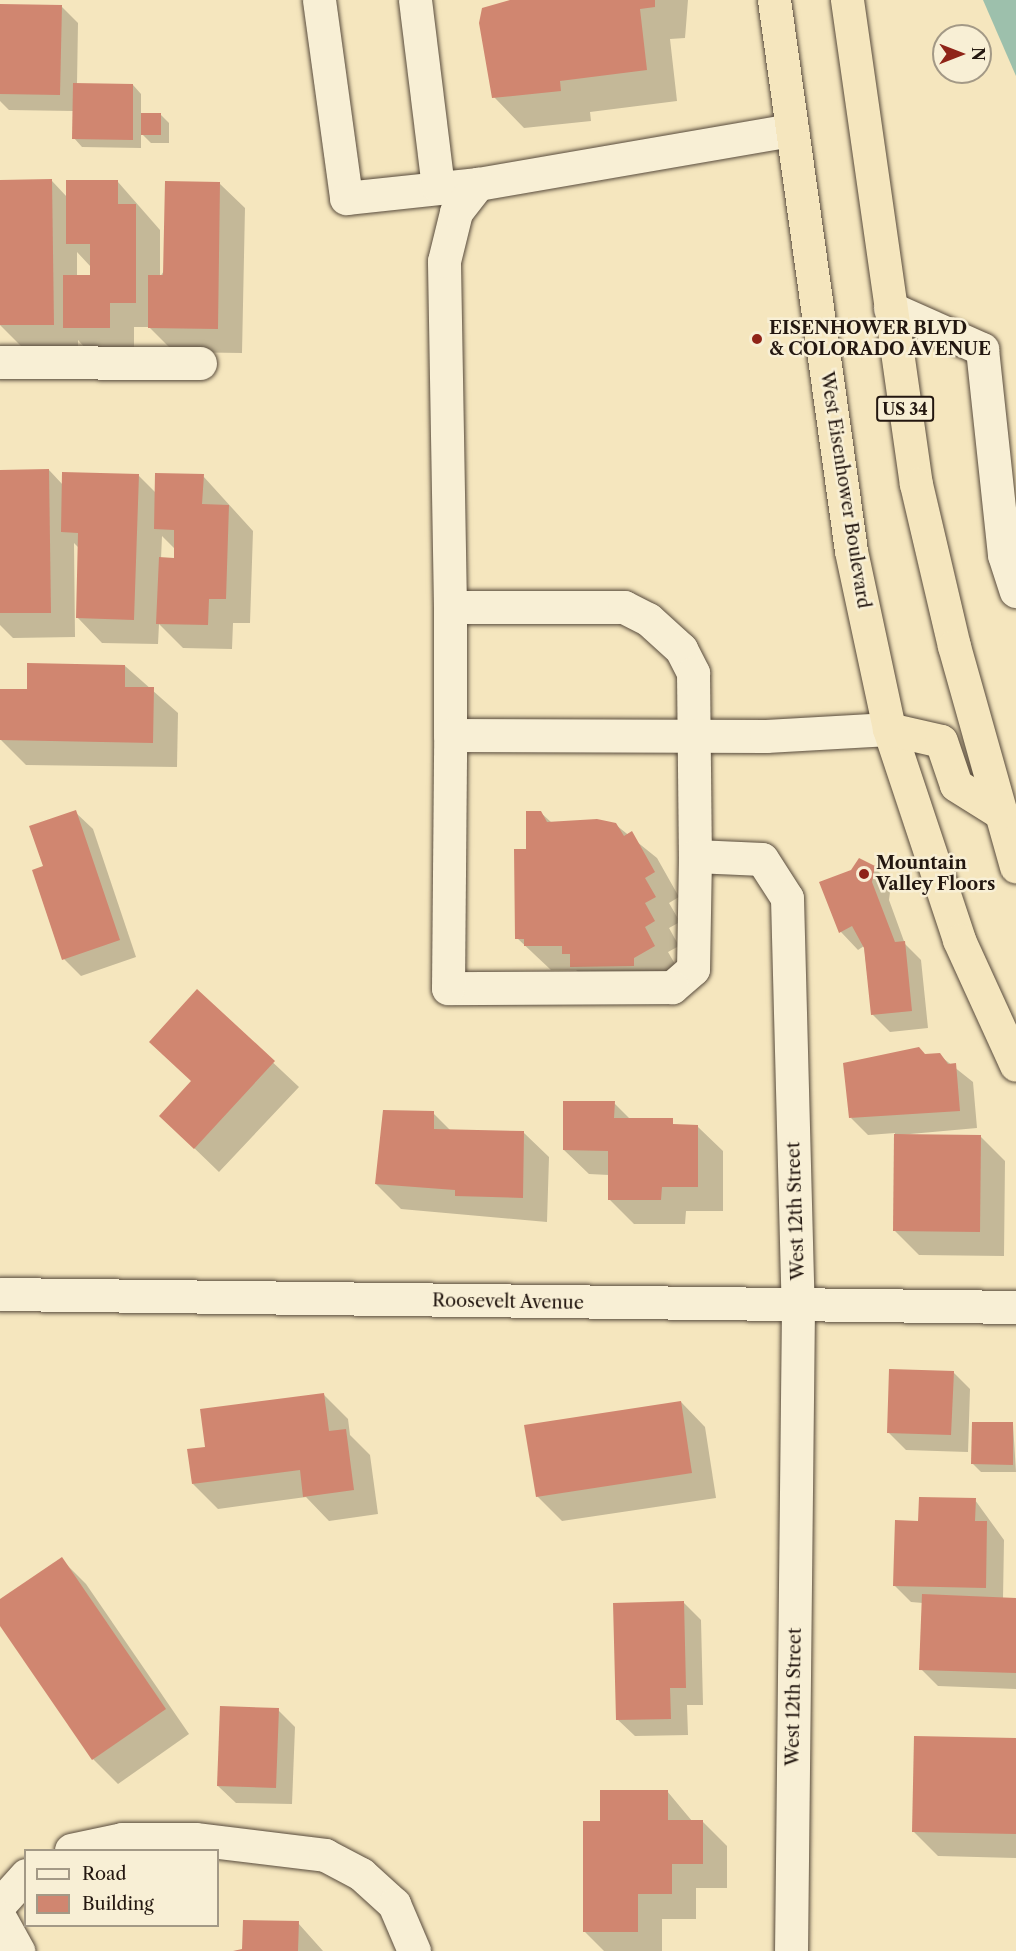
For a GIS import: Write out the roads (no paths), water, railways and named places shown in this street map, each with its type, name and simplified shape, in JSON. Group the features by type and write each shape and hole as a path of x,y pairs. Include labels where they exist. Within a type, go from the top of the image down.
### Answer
{"highway":[{"name":"West Eisenhower Boulevard","path":"774,0 851,551 889,729 959,940 1016,1065"},
{"name":"US 34","path":"846,0 916,484 999,812 1016,866"},
{"path":"889,729 941,741 957,785 999,812"}],"street":[{"path":"319,0 346,198 478,184 792,130"},
{"path":"415,0 438,187"},
{"path":"450,607 624,607 648,620 681,649 693,673 696,735 693,969 672,987 448,988 450,607 444,261 456,212 478,184"},
{"path":"890,308 982,349 1004,555 1016,591"},
{"path":"0,362 200,363"},
{"path":"450,735 696,735 889,729"},
{"name":"West 12th Street","path":"695,856 762,858 787,898 798,1307 791,1951"},
{"name":"Roosevelt Avenue","path":"0,1293 798,1307 1016,1307"},
{"path":"80,1849 122,1839 195,1839 325,1855 361,1874 394,1904 414,1951"},
{"path":"0,1904 24,1877"},
{"path":"0,1918 18,1951"}],"place":[{"name":"EISENHOWER BLVD & COLORADO AVENUE","path":"757,339"},
{"name":"Mountain Valley Floors","path":"864,874"}]}
